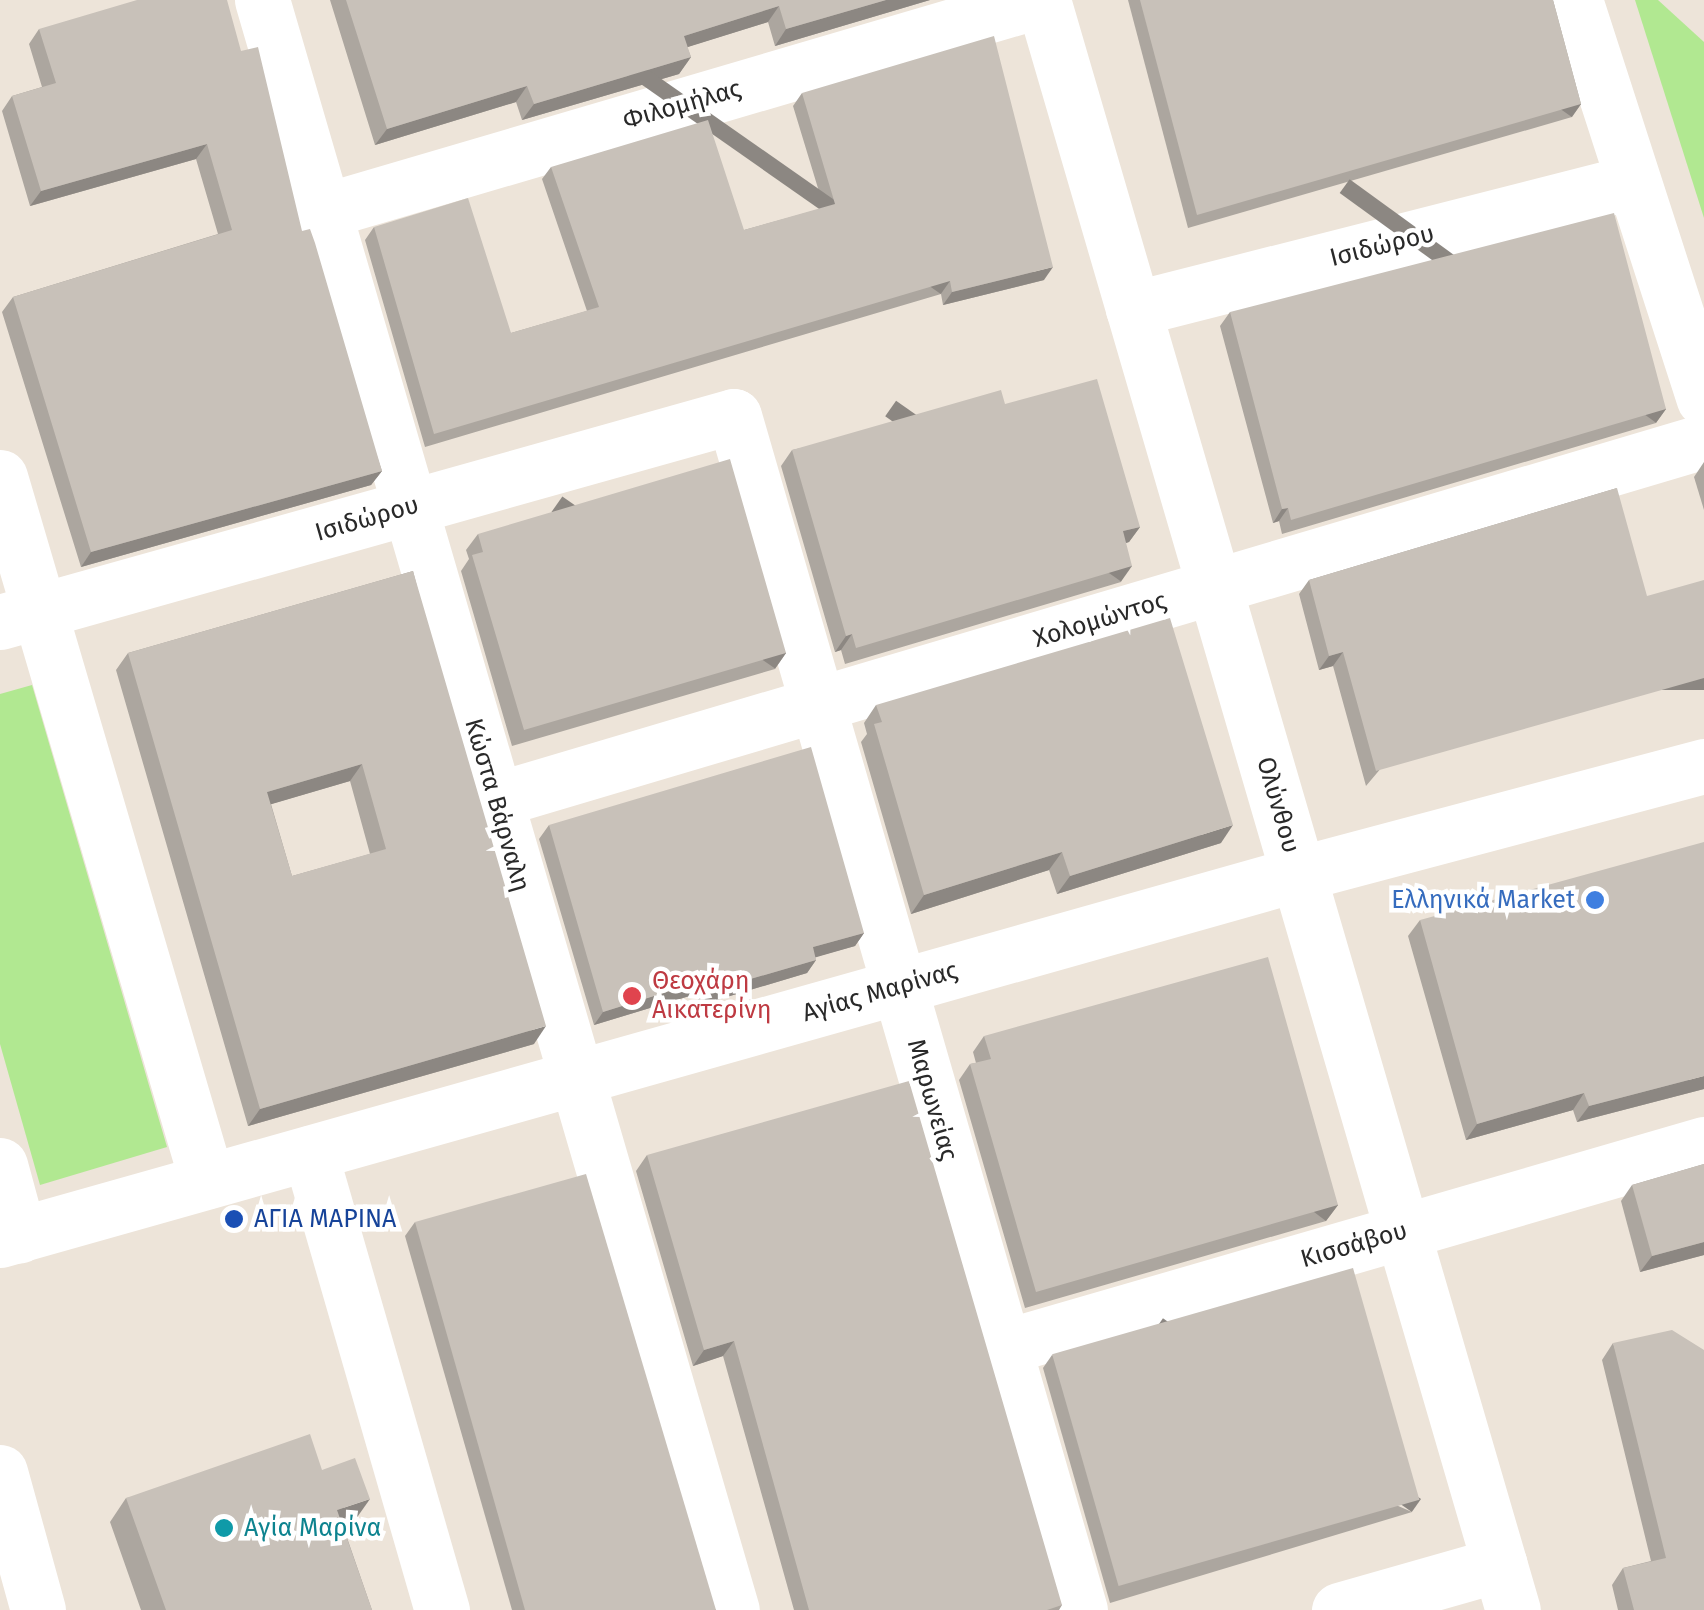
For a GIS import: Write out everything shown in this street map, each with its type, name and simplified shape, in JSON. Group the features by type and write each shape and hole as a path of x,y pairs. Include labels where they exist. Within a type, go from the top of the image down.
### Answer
{"street":[{"name":"Κώστα Βάρναλη","path":"262,0 732,1610"},
{"name":"Φιλομήλας","path":"324,211 1042,0"},
{"name":"Ολύνθου","path":"1042,0 1506,1587"},
{"path":"1575,0 1704,399"},
{"name":"Ισιδώρου","path":"1133,309 1632,182"},
{"name":"Ισιδώρου","path":"21,616 734,416"},
{"name":"Μαρωνείας","path":"734,416 1080,1610"},
{"name":"Χολομώντος","path":"495,800 1704,441"},
{"path":"0,477 21,616 207,1182"},
{"name":"Αγίας Μαρίνας","path":"10,1238 1298,874 1704,766"},
{"name":"Κισσάβου","path":"1004,1347 1704,1144"},
{"path":"310,1153 442,1610"},
{"path":"0,1165 10,1238"},
{"path":"0,1472 38,1610"},
{"path":"1338,1610 1506,1587"}],"green space":[{"path":"1635,0 1658,0 1704,42 1704,218"},
{"path":"32,685 167,1147 40,1185 0,1044 0,694"}],"building":[{"path":"137,0 227,0 241,51 258,47 302,231 310,229 315,243 382,471 91,552 13,297 232,230 207,144 41,191 12,96 56,83 39,29"},
{"path":"346,0 886,0 786,29 779,6 684,36 691,57 534,104 527,86 387,129"},
{"path":"1140,0 1553,0 1581,104 1197,215"},
{"path":"994,36 1053,267 952,292 950,281 434,434 374,227 468,198 511,333 599,307 551,167 708,120 744,230 835,204 802,93"},
{"path":"1614,213 1666,409 1291,520 1288,508 1282,509 1230,312"},
{"path":"1097,379 1140,527 1123,531 1132,566 856,648 852,634 846,636 792,450 1001,390 1005,404"},
{"path":"730,459 786,653 524,730 472,555 483,552 478,534"},
{"path":"1617,488 1647,596 1704,580 1704,678 1376,771 1343,652 1329,656 1309,580"},
{"path":"413,571 546,1026 260,1109 128,653","holes":["362,764 386,849 292,876 267,792"]},
{"path":"1170,618 1233,825 1070,876 1062,852 924,895 874,724 882,722 876,705"},
{"path":"811,747 864,933 813,947 816,960 709,991 705,980 603,1012 549,825"},
{"path":"1704,842 1704,1076 1589,1106 1584,1093 1477,1124 1420,920"},
{"path":"1268,957 1338,1205 1036,1292 970,1064 991,1059 984,1036"},
{"path":"909,1081 1062,1605 1047,1610 809,1610 734,1341 704,1350 647,1155"},
{"path":"1704,1164 1704,1242 1652,1256 1632,1185"},
{"path":"586,1174 716,1610 525,1610 415,1222"},
{"path":"1353,1268 1419,1500 1119,1586 1052,1354"},
{"path":"1672,1330 1704,1350 1704,1610 1634,1610 1623,1568 1666,1558 1613,1343"},
{"name":"Αγία Μαρίνα","path":"310,1434 322,1470 355,1458 370,1499 337,1510 372,1610 166,1610 126,1498"}],"place":[{"name":"Ελληνικά Market","path":"1595,900"},
{"name":"Θεοχάρη Αικατερίνη","path":"632,996"},
{"name":"ΑΓΙΑ ΜΑΡΙΝΑ","path":"234,1219"},
{"name":"Αγία Μαρίνα","path":"224,1528"}]}
